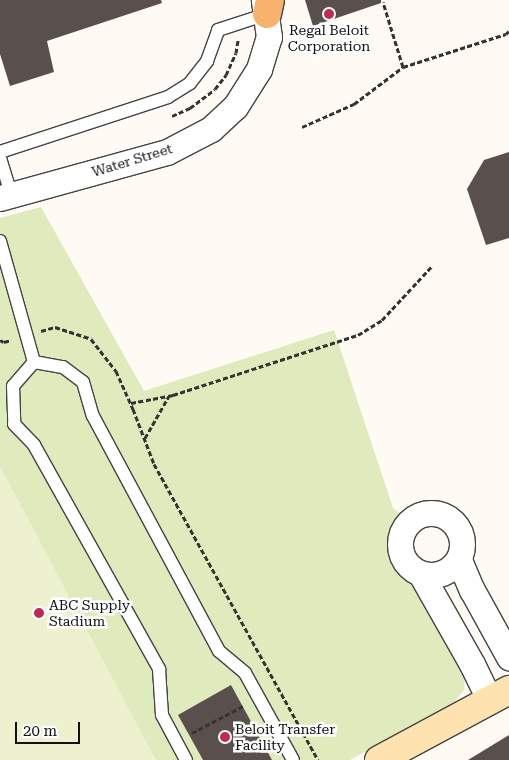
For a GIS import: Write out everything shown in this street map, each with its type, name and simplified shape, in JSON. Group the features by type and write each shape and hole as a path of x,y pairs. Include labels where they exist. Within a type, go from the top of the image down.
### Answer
{"street":[{"name":"Water Street","path":"6,196 167,152 211,129 236,107 260,69 268,13"},
{"path":"459,560 452,568 442,574 432,576 421,574 412,569 400,551 400,540 403,530 417,516 436,513 454,522 462,540 459,560 472,590 509,657"},
{"path":"379,760 499,695 472,664 421,574"}],"lane":[{"path":"0,152 168,97 190,83 207,61 218,30 268,13"},
{"path":"0,158 6,196"},
{"path":"0,241 34,362"},
{"path":"34,362 13,386 14,424 34,445 159,669 162,715 186,760"},
{"path":"34,362 64,367 83,382 93,416 219,651 245,673 293,760"}],"path":[{"path":"383,2 403,67"},
{"path":"302,127 354,104 403,67 506,34 509,30"},
{"path":"131,403 169,396 358,335 382,320 432,266"},
{"path":"0,340 4,342 55,327 91,339 116,371 131,403 154,464 318,760"},
{"path":"144,439 169,396"},
{"path":"192,733 246,704"}],"green space":[{"path":"41,207 144,391 334,330 393,508 401,514 389,534 387,546 389,560 399,576 417,589 465,673 464,690 452,705 350,760 0,760 0,218"},
{"name":"ABC Supply Stadium","path":"0,466 156,760 0,760"}],"building":[{"path":"0,0 161,0 162,3 47,41 54,72 10,86 0,54"},
{"name":"Regal Beloit Corporation","path":"305,0 381,0 381,3 313,26"},
{"path":"509,152 509,238 486,245 467,189 484,160"},
{"name":"Beloit Transfer Facility","path":"231,685 272,760 203,760 178,715"},
{"path":"509,735 509,760 468,760"}],"place":[{"name":"Regal Beloit Corporation","path":"329,14"},
{"name":"ABC Supply Stadium","path":"39,613"},
{"name":"Beloit Transfer Facility","path":"225,737"}]}
